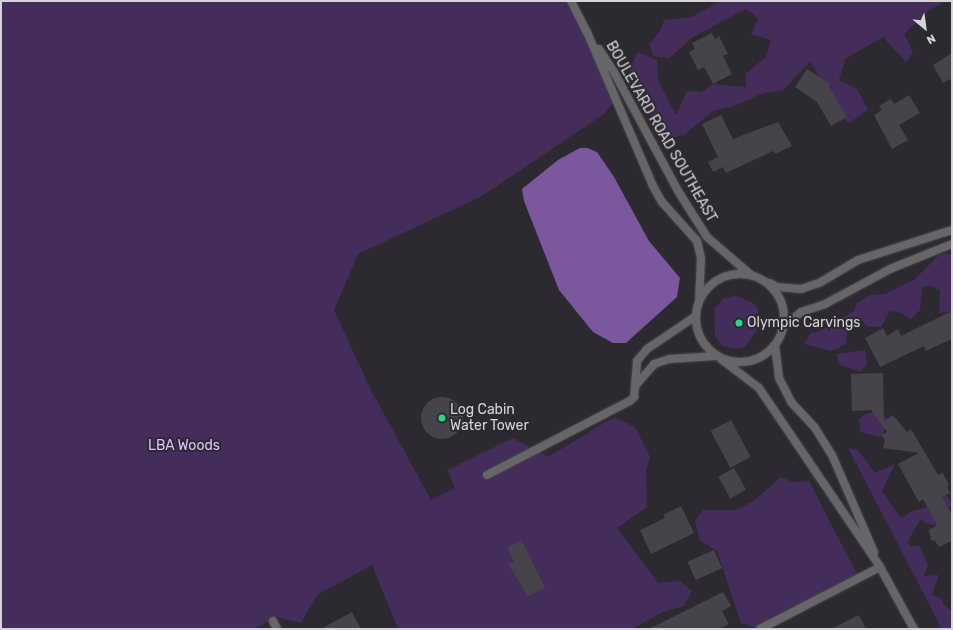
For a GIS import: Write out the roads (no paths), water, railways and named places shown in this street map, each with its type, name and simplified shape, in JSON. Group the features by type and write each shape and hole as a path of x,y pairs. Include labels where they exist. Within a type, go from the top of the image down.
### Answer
{"street":[{"name":"BOULEVARD ROAD SOUTHEAST","path":"571,1 587,32 653,186 662,202 697,241 701,258 699,302"},
{"name":"BOULEVARD ROAD SOUTHEAST","path":"587,32 614,72 678,191 707,237 754,276"},
{"path":"914,629 880,567 759,388 705,346 699,336 696,316 699,302 710,286 726,276 754,276 776,287 801,289 821,282 858,260 952,230"},
{"path":"636,385 654,364 669,359 719,358 734,362 748,362 761,358 775,345 784,326 801,312 825,304 890,269 952,244"},
{"path":"754,276 770,286 779,297 784,311 784,326"},
{"path":"487,476 612,412 634,397 637,361 647,349 696,316"},
{"path":"775,345 779,378 791,402 815,428 832,455 880,567"},
{"path":"760,629 880,567"}],"place":[{"name":"Olympic Carvings","path":"739,323"},
{"name":"Log Cabin Water Tower","path":"442,418"}],"park label":[{"name":"LBA Woods","path":"184,446"}]}
